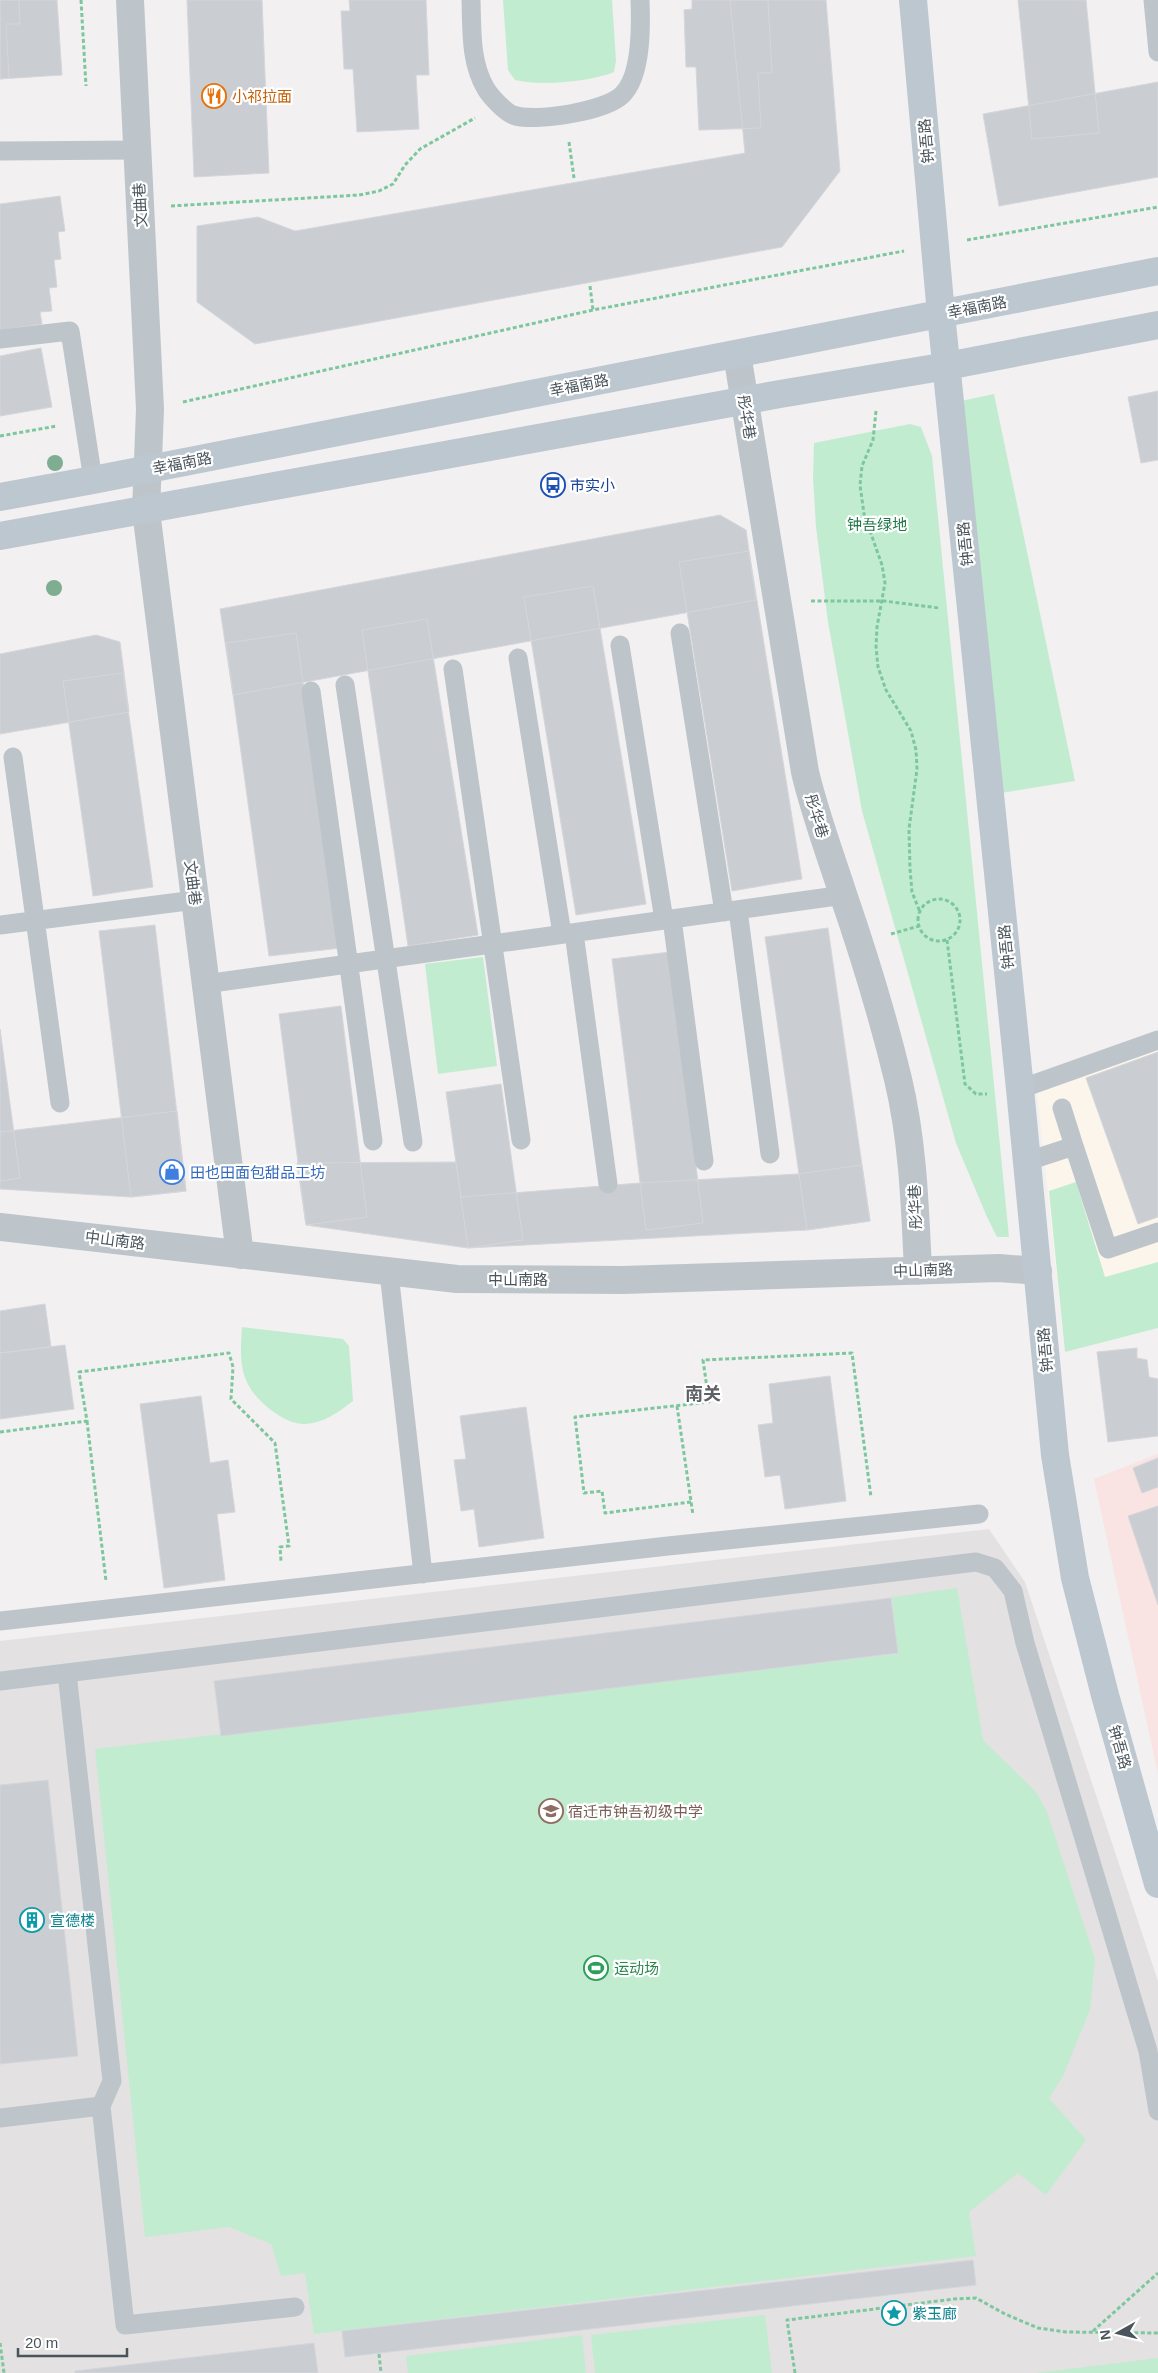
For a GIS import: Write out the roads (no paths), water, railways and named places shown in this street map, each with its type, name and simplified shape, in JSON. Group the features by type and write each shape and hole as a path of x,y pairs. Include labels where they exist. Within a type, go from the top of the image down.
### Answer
{"main road":[{"name":"钟吾路","path":"913,0 941,314 1028,1161 1055,1455 1075,1578 1158,1884"},
{"name":"幸福南路","path":"0,496 147,470 1158,271"},
{"path":"0,536 146,511 744,400 947,366 1158,325"}],"street":[{"name":"文曲巷","path":"130,0 150,410 146,511 240,1255"},
{"name":"彤华巷","path":"737,354 805,772 816,818 844,895 877,1001 898,1080 908,1130 914,1172 918,1270"},
{"name":"中山南路","path":"0,1227 389,1273 457,1279 622,1280 999,1268 1038,1271"}],"lane":[{"path":"471,0 474,52 478,73 487,91 498,103 513,114 530,117 587,112 605,106 623,94 633,76 639,51 640,0"},
{"path":"1153,0 1158,52"},
{"path":"0,151 137,150"},
{"path":"0,339 70,331 93,480"},
{"path":"680,633 731,911 770,1154"},
{"path":"620,645 668,920 704,1161"},
{"path":"518,658 568,934 608,1184"},
{"path":"453,669 521,1140"},
{"path":"345,685 412,1142"},
{"path":"311,691 374,1141"},
{"path":"13,756 60,1103"},
{"path":"205,984 844,895"},
{"path":"0,925 195,900"},
{"path":"1020,1089 1158,1040"},
{"path":"1062,1108 1108,1249 1158,1232"},
{"path":"1028,1161 1074,1146"},
{"path":"389,1273 423,1574"},
{"path":"0,1621 698,1543 979,1514"},
{"path":"0,1681 976,1562 995,1568 1012,1591 1028,1652 1148,2051 1158,2112"},
{"path":"67,1673 112,2081 101,2106 125,2325 295,2307"},
{"path":"0,2118 101,2106"}],"place":[{"name":"小祁拉面","path":"214,96"},
{"name":"市实小","path":"553,485"},
{"name":"田也田面包甜品工坊","path":"172,1172"},
{"name":"宿迁市钟吾初级中学","path":"551,1811"},
{"name":"宣德楼","path":"32,1920"},
{"name":"运动场","path":"596,1968"},
{"name":"紫玉廊","path":"894,2313"}],"district":[{"name":"南关","path":"703,1394"}],"park label":[{"name":"钟吾绿地","path":"877,524"}]}
